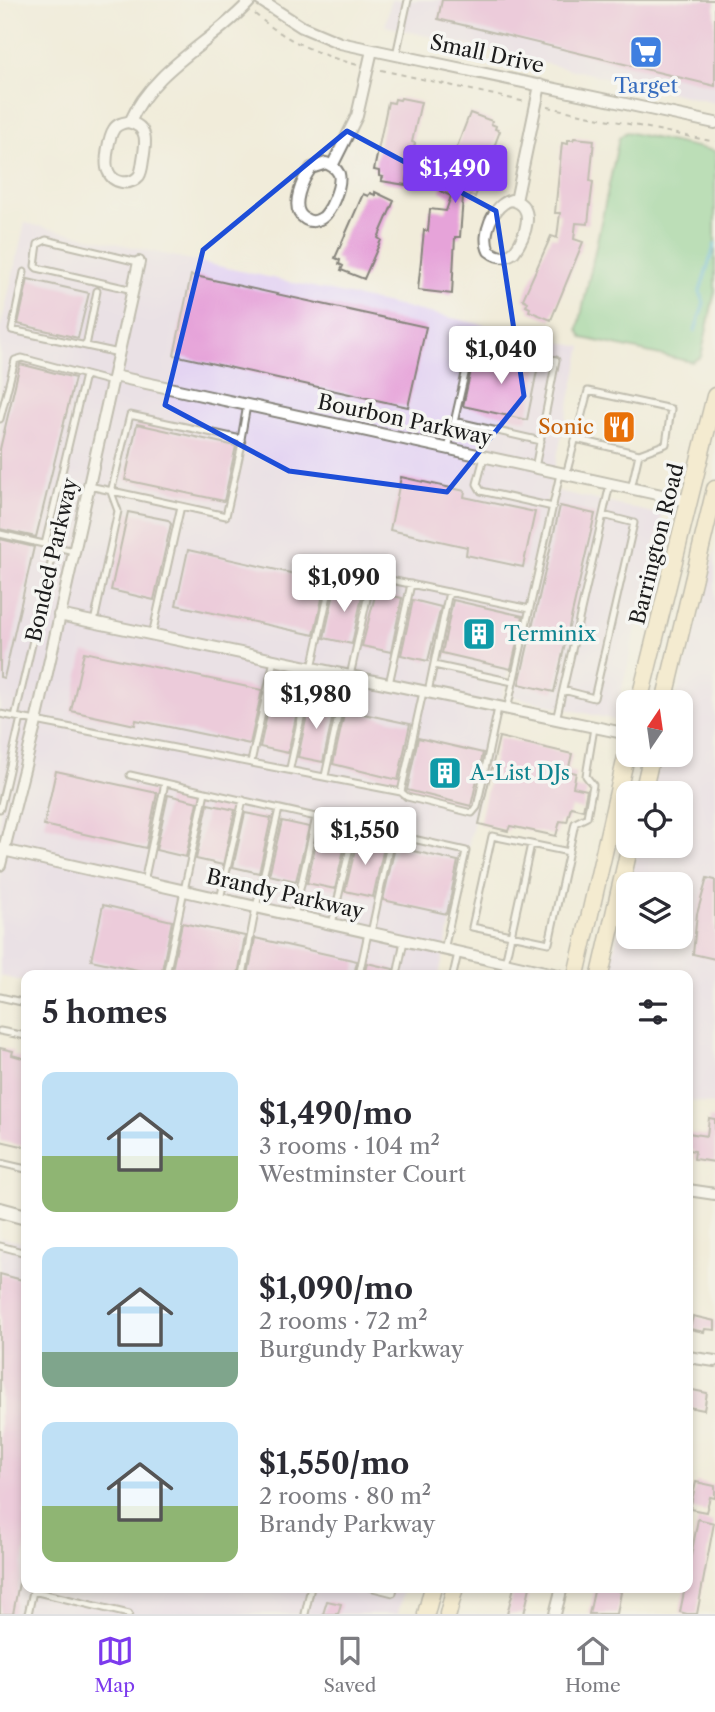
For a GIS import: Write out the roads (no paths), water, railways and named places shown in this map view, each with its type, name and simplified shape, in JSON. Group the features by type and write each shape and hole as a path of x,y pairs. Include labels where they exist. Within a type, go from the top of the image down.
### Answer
{"main road":[{"name":"Barrington Road","path":"642,690 715,396"},
{"name":"Barrington Road","path":"667,690 713,507 715,489"},
{"path":"577,970 624,767"},
{"path":"601,970 627,858"},
{"path":"426,1614 431,1593"},
{"path":"448,1614 453,1593"}],"street":[{"name":"Small Drive","path":"260,0 302,27 340,43 715,123"},
{"path":"130,122 141,102 162,76 233,20 248,3"},
{"path":"332,166 357,116 372,50"},
{"path":"516,201 540,85"},
{"path":"130,122 143,130 146,141 141,171 134,180 122,182 111,177 106,166 113,130 122,123 130,122"},
{"path":"326,163 332,166 340,180 326,215 317,221 306,220 298,213 296,202 308,172 316,165 326,163"},
{"path":"506,201 516,201 525,207 528,218 517,248 509,256 498,257 489,251 486,236 497,208 506,201"},
{"name":"Bonded Parkway","path":"0,865 36,722 139,262"},
{"name":"Bourbon Parkway","path":"113,379 247,405 689,501"},
{"path":"689,501 713,507"},
{"path":"59,615 616,732"},
{"name":"Brandy Parkway","path":"2,850 505,963 523,970"},
{"path":"693,1191 715,1194"},
{"path":"0,1210 21,1216"},
{"path":"693,1358 715,1361"},
{"path":"555,1614 560,1593"}],"lane":[{"path":"396,55 408,0"},
{"path":"133,290 37,268 38,244 46,240 139,262"},
{"path":"24,272 12,330 119,353"},
{"path":"86,346 97,291"},
{"path":"448,449 472,343 556,359 535,468"},
{"path":"0,419 15,360 22,358 85,375 113,379"},
{"path":"45,544 85,375"},
{"path":"0,714 290,768 401,792 408,797 471,813 477,807 502,709 513,682 553,507 576,439 588,391 671,409 666,444 639,454 576,439"},
{"path":"89,486 226,516 242,444 247,405"},
{"path":"94,622 118,511 111,492 130,415 241,439"},
{"path":"454,421 541,441"},
{"path":"631,489 639,454"},
{"path":"484,457 477,484 481,491 553,507"},
{"path":"556,720 610,484"},
{"path":"152,635 181,506"},
{"path":"563,690 594,698 634,523 603,515"},
{"path":"0,534 74,551"},
{"path":"0,809 55,546"},
{"path":"309,562 530,609"},
{"path":"290,768 334,568"},
{"path":"325,776 372,576"},
{"path":"389,685 411,584"},
{"path":"401,792 434,665 449,592"},
{"path":"251,762 274,660"},
{"path":"434,665 513,682"},
{"path":"569,852 492,836 472,927 549,943 569,852 575,824 587,817 593,785 586,776 594,728"},
{"path":"130,775 466,851 444,950"},
{"path":"145,882 165,783"},
{"path":"167,970 205,792"},
{"path":"220,899 243,800"},
{"path":"244,970 279,808"},
{"path":"294,916 316,817"},
{"path":"332,924 355,826"},
{"path":"360,970 392,835"},
{"path":"505,963 531,844"},
{"path":"398,970 404,941"},
{"path":"456,970 458,953"},
{"path":"0,997 21,1002"},
{"path":"0,1031 21,1036"},
{"path":"0,1163 21,1168"},
{"path":"0,1246 21,1252"},
{"path":"28,1614 32,1593"},
{"path":"48,1593 129,1614"},
{"path":"305,1614 310,1593"}],"waterway":[{"path":"695,331 704,303 700,291 715,244"}],"place":[{"name":"Target","path":"646,52"},
{"name":"Sonic","path":"619,427"},
{"name":"Terminix","path":"479,634"},
{"name":"A-List DJs","path":"445,773"}]}
